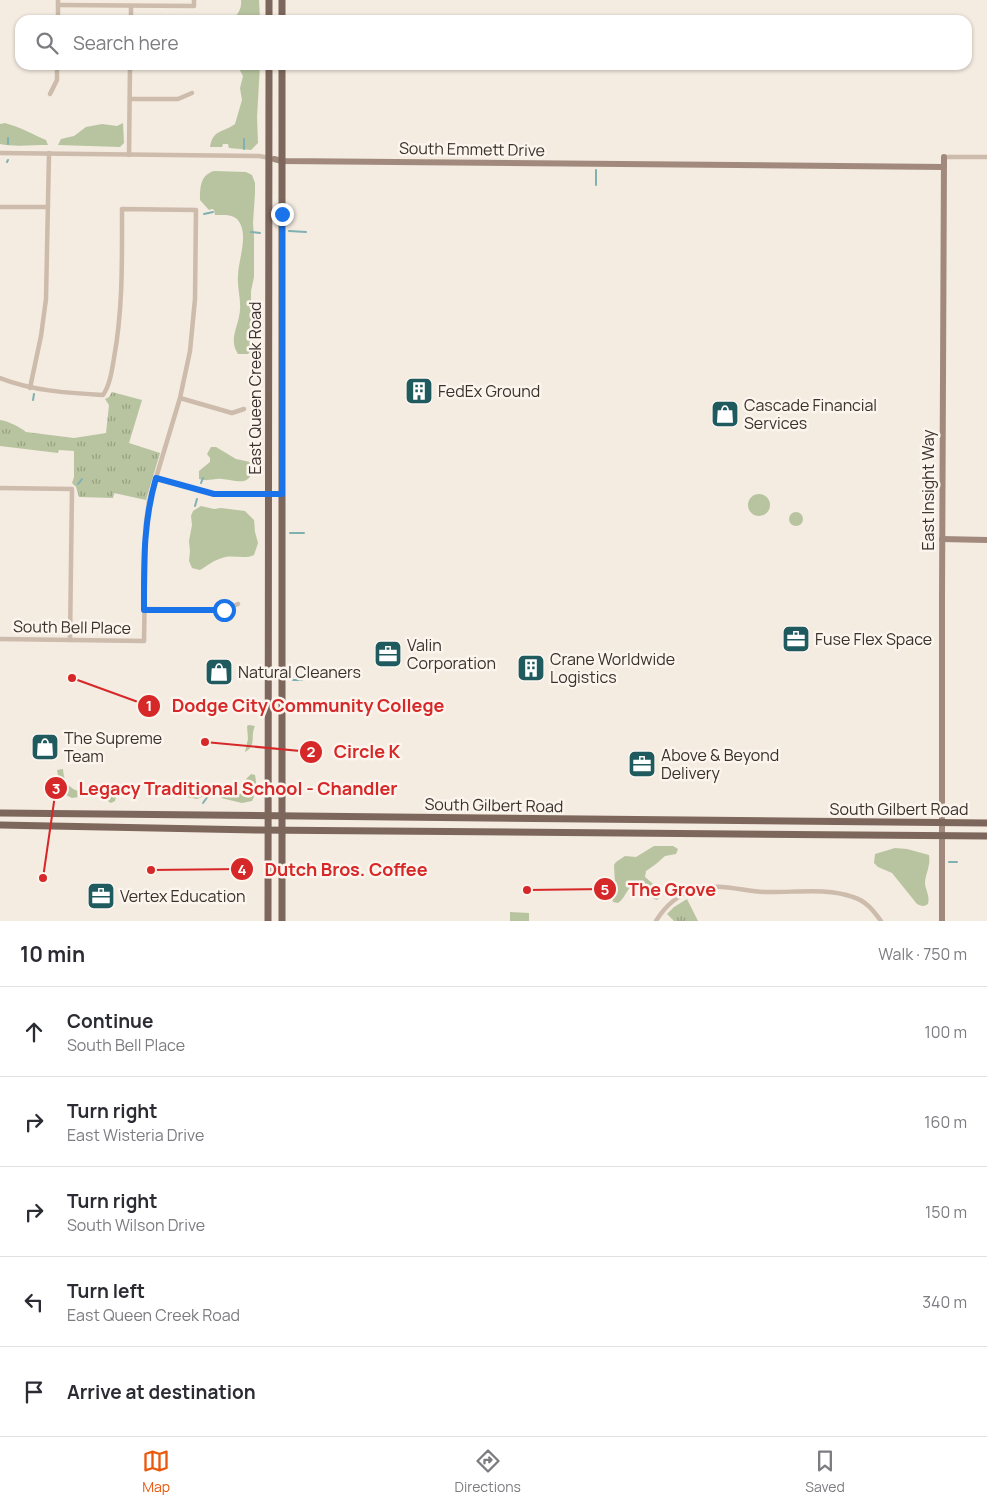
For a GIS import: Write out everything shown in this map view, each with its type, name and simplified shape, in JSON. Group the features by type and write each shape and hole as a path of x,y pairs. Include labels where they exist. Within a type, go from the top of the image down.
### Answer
{"main road":[{"path":"269,15 270,0"},
{"path":"282,0 282,15"},
{"name":"East Queen Creek Road","path":"268,921 272,158 269,70"},
{"name":"East Queen Creek Road","path":"282,70 282,921"},
{"path":"269,662 282,662"},
{"name":"South Gilbert Road","path":"0,812 987,823"},
{"path":"440,818 440,831"},
{"path":"598,819 598,833"},
{"name":"South Gilbert Road","path":"0,825 268,830 987,836"}],"street":[{"path":"58,15 58,2 131,6 194,6 194,0"},
{"path":"131,6 131,15"},
{"path":"50,94 57,80 57,70"},
{"path":"129,154 130,70"},
{"path":"130,99 178,100 192,93"},
{"name":"South Emmett Drive","path":"0,153 259,156 282,160 944,168"},
{"path":"30,388 45,306 49,153"},
{"path":"944,157 987,157"},
{"name":"East Insight Way","path":"942,921 944,157"},
{"path":"0,207 48,208"},
{"path":"0,378 30,388 103,395 107,389 113,362 120,312 122,209 196,210 193,327 186,375 156,478 146,522 144,610"},
{"path":"180,398 232,413 244,409"},
{"path":"156,478 214,494 282,494"},
{"path":"0,488 72,489 70,640"},
{"path":"942,539 987,540"},
{"name":"South Bell Place","path":"0,639 144,641 144,610 224,610 238,604"},
{"path":"656,921 669,902 693,890 704,887 764,892 830,892 854,897 865,903 882,921"}],"green space":[{"path":"241,0 259,0 260,15 237,15"},
{"path":"240,70 260,70 257,117 258,143 251,150 229,148 228,144 223,144 222,147 210,147 211,141 216,134 235,124 242,100 240,88 243,76"},
{"path":"5,123 46,140 48,145 16,146 0,144 0,124"},
{"path":"123,123 124,143 120,147 58,145 61,139 74,136 86,127 102,124 117,126"},
{"path":"214,171 246,172 252,175 255,183 253,223 254,277 251,291 251,317 255,335 253,348 248,354 238,354 234,343 240,310 238,270 243,239 241,225 232,216 215,215 214,210 209,210 200,200 203,179"},
{"path":"112,392 142,400 129,443 160,453 146,500 114,493 113,498 79,497 76,487 72,483 74,477 74,451 59,450 58,453 0,446 0,420 14,424 26,432 74,438 106,433 109,405 105,399"},
{"path":"211,447 216,447 236,459 250,462 253,467 252,474 249,478 242,481 199,479 199,471 210,462 207,454"},
{"path":"759,494 767,497 770,505 767,513 759,516 751,513 748,505 751,497"},
{"path":"201,506 214,509 245,511 254,520 258,543 254,555 226,557 216,560 200,570 192,568 189,561 191,516 193,511"},
{"path":"793,512 799,512 803,519 799,526 793,526 789,522 789,516"},
{"path":"247,726 255,726 251,747 245,752 248,739"},
{"path":"63,769 66,782 75,790 84,793 84,796 72,798 62,793 60,788 61,779 57,770"},
{"path":"251,774 255,775 256,781 252,801 242,803 221,798 223,793 243,794 246,779"},
{"path":"110,791 117,791 115,801 111,803 106,800"},
{"path":"189,792 203,792 204,796 197,799 187,797"},
{"path":"654,846 673,846 678,849 676,854 665,856 646,871 645,877 660,890 657,895 659,898 657,900 654,899 639,883 629,888 618,903 613,902 614,865 616,862 625,856 636,857"},
{"path":"895,848 929,855 925,884 929,898 927,905 917,904 892,873 878,867 874,863 875,854"},
{"path":"687,899 698,921 674,921 667,914"},
{"path":"510,912 529,913 529,921 510,921"}],"waterway":[{"path":"8,138 8,144"},
{"path":"244,139 244,149"},
{"path":"596,170 596,185"},
{"path":"204,214 213,212"},
{"path":"289,231 306,232"},
{"path":"251,232 260,233"},
{"path":"33,400 34,394"},
{"path":"201,483 203,478"},
{"path":"78,484 82,479"},
{"path":"195,506 197,499"},
{"path":"290,533 304,533"},
{"path":"254,677 260,675"},
{"path":"293,680 302,680"},
{"path":"203,803 208,796"},
{"path":"949,862 957,862"}],"place":[{"name":"FedEx Ground","path":"419,391"},
{"name":"Cascade Financial Services","path":"725,414"},
{"name":"Fuse Flex Space","path":"796,639"},
{"name":"Valin Corporation","path":"388,654"},
{"name":"Crane Worldwide Logistics","path":"531,668"},
{"name":"Natural Cleaners","path":"219,672"},
{"name":"Dodge City Community College","path":"72,678"},
{"name":"Circle K","path":"205,742"},
{"name":"The Supreme Team","path":"45,747"},
{"name":"Above & Beyond Delivery","path":"642,764"},
{"name":"Dutch Bros. Coffee","path":"151,870"},
{"name":"Legacy Traditional School - Chandler","path":"43,878"},
{"name":"The Grove","path":"527,890"},
{"name":"Vertex Education","path":"101,896"}],"route":[{"path":"224,610 144,610 146,522 156,478 214,494 282,494 282,214"}]}
